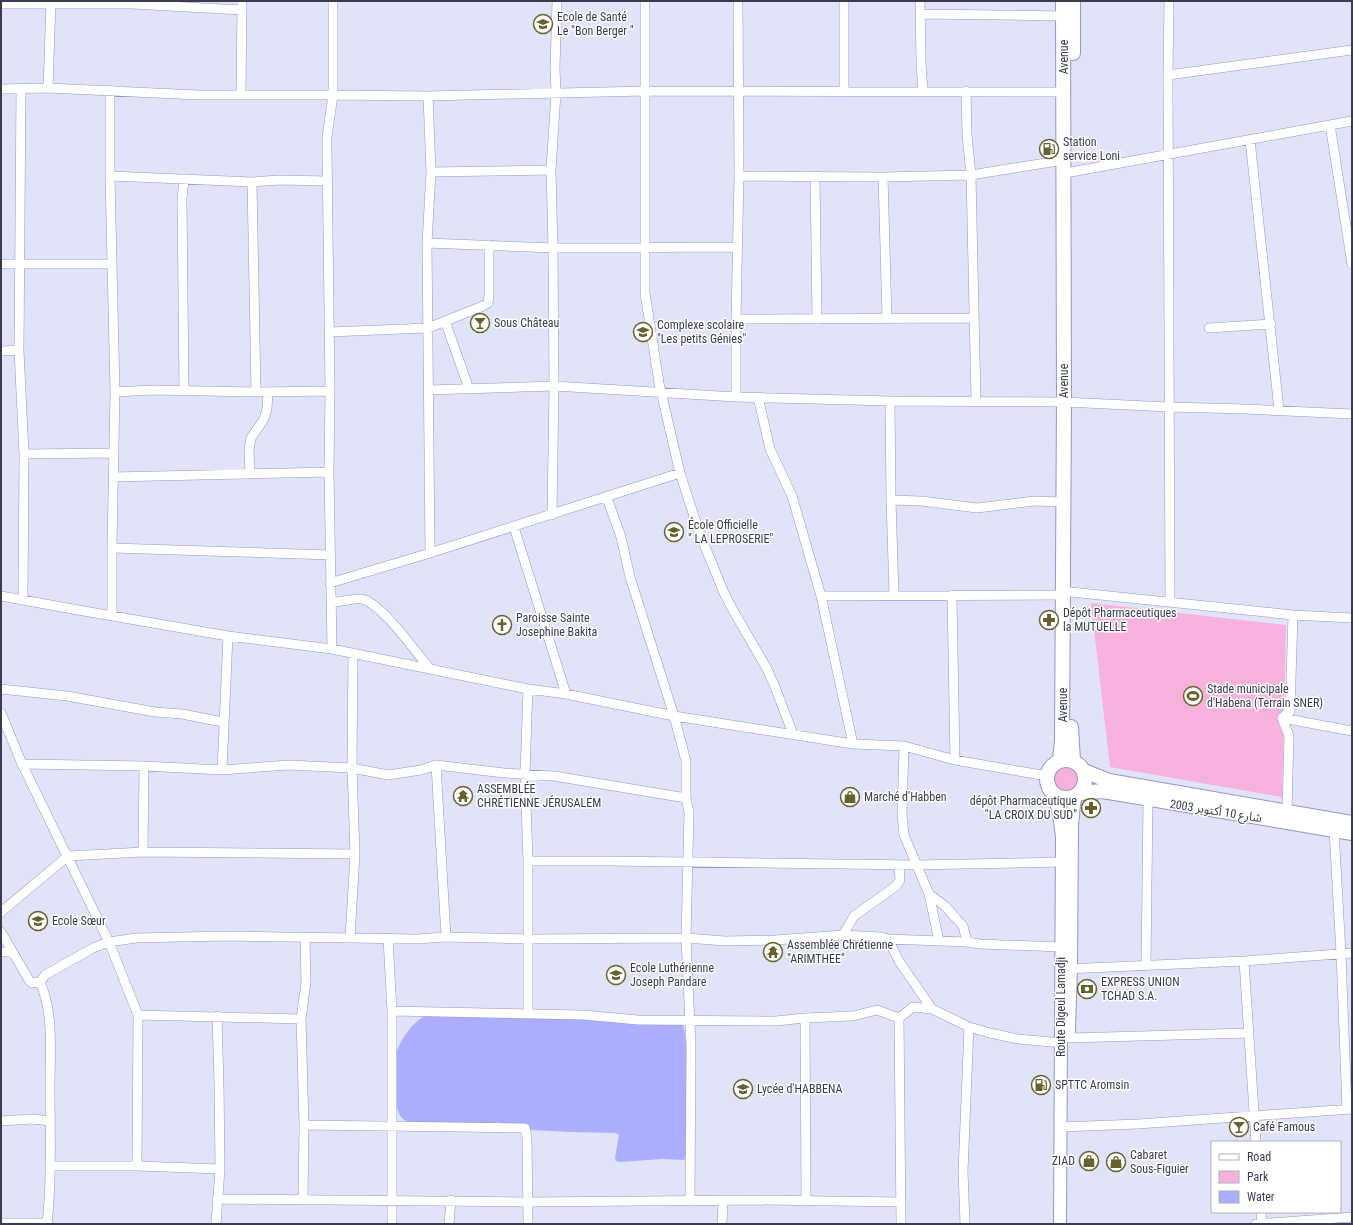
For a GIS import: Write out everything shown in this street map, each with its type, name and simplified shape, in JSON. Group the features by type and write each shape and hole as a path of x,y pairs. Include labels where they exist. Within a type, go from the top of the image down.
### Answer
{"highway":[{"name":"Avenue","path":"1064,1 1064,160 1068,402 1064,502 1067,594"},
{"path":"1066,761 1071,740 1067,594 1073,1"},
{"path":"1066,761 1077,763 1084,771 1086,782 1079,794 1072,798 1061,798 1052,792 1047,782 1049,769 1054,764 1066,761"},
{"name":"شارع 10 أكتوبر 2003","path":"1084,771 1109,780 1352,823"},
{"name":"شارع 10 أكتوبر 2003","path":"1079,794 1102,791 1352,834"}],"main road":[{"name":"Route Digeul Lamadji","path":"1052,792 1060,815 1062,862 1061,947 1067,969 1065,1127 1060,1224"},
{"path":"1067,969 1072,826 1074,803 1079,794"},
{"path":"1065,1127 1068,1224"}],"street":[{"path":"332,649 330,583 330,391 327,137 333,95 333,1"},
{"path":"552,515 554,386 551,170 556,93 555,68 557,1"},
{"path":"645,1 645,293 661,393 680,473 699,532 724,593 766,667 793,734"},
{"path":"736,397 739,176 738,1"},
{"path":"844,1 844,91"},
{"path":"920,1 923,91"},
{"path":"1169,1 1168,407 1170,602"},
{"path":"1,4 51,2 132,2 242,5 241,95"},
{"path":"48,88 51,2"},
{"path":"921,14 1064,16"},
{"path":"1168,75 1352,50"},
{"path":"1,89 48,88 198,95 428,96 645,91 1064,92"},
{"path":"21,89 19,350 24,454 23,599"},
{"path":"110,90 110,176 115,392 112,616"},
{"path":"966,91 967,134 971,175 976,401"},
{"path":"428,96 431,172 427,243 430,553"},
{"path":"1071,172 1352,121"},
{"path":"1330,125 1349,235 1352,264"},
{"path":"1250,140 1279,410"},
{"path":"739,176 883,177 971,175 1064,160"},
{"path":"431,172 551,170"},
{"path":"110,176 252,182 279,180 327,181"},
{"path":"815,176 817,319"},
{"path":"883,177 887,318"},
{"path":"184,179 182,200 184,391"},
{"path":"252,182 256,392"},
{"path":"427,243 553,246"},
{"path":"427,243 489,246 737,247"},
{"path":"329,332 428,328 484,306 488,303 489,246"},
{"path":"1,264 112,264"},
{"path":"736,319 974,318"},
{"path":"445,321 466,383"},
{"path":"1208,328 1270,324"},
{"path":"1,350 19,350"},
{"path":"428,390 554,386 736,397 890,401 1068,402 1352,414"},
{"path":"115,392 152,390 256,392 330,391"},
{"path":"250,474 249,449 251,438 264,419 267,409 268,392"},
{"path":"758,397 770,449 792,496 821,596 853,744"},
{"path":"890,401 894,594"},
{"path":"24,454 114,453"},
{"path":"113,477 329,472"},
{"path":"330,583 607,498 680,473"},
{"path":"607,498 621,537 630,577 674,716 686,761 686,798 689,812 686,938 691,1046 690,1201"},
{"path":"891,500 928,502 977,508 1019,502 1064,502"},
{"path":"514,527 566,694"},
{"path":"112,548 331,555"},
{"path":"821,596 894,594 1067,594 1170,602 1293,615 1352,618"},
{"path":"952,595 955,760"},
{"path":"1,596 228,636 332,649 528,689 566,694 674,716 853,744 904,746 955,760 1047,776"},
{"path":"331,603 362,599 371,603 397,628 429,668"},
{"path":"1282,718 1290,711 1293,615"},
{"path":"222,770 228,636"},
{"path":"350,938 355,854 352,768 353,653"},
{"path":"1,689 54,694 155,712 182,714 223,722"},
{"path":"528,689 525,774 528,861 528,1014"},
{"path":"1,713 22,764 109,942 138,1015 137,1166"},
{"path":"1282,718 1352,731"},
{"path":"1282,718 1289,736 1288,812"},
{"path":"904,746 902,815 904,835 929,894 939,941"},
{"path":"22,764 144,766 222,770 288,764 352,768 388,775 421,770 436,764 554,776 686,798"},
{"path":"436,764 446,937"},
{"path":"143,852 144,766"},
{"path":"1146,966 1148,800"},
{"path":"1065,1127 1138,1124 1350,1109 1334,830"},
{"path":"1,912 68,856 143,852 355,854"},
{"path":"528,861 899,865 1062,862"},
{"path":"842,935 854,916 896,886 900,880 899,865"},
{"path":"929,894 945,906 963,926 967,942"},
{"path":"1,932 32,983 40,982 45,975 93,948 109,942 136,938 225,936 305,938 686,938 775,940 842,935 881,937 888,939 967,942 979,944 1061,947"},
{"path":"303,1199 304,1125 301,1019 306,982 305,938"},
{"path":"388,938 392,1011 392,1224"},
{"path":"888,939 900,961 932,1009"},
{"path":"1,952 12,952"},
{"path":"1067,969 1244,961 1352,953"},
{"path":"1244,961 1256,1141"},
{"path":"1,1223 47,1223 50,1166 49,1014 46,996 40,982"},
{"path":"899,1018 913,1007 932,1009 970,1027 1018,1039 1065,1041 1248,1033"},
{"path":"392,1011 583,1015 638,1020 776,1021 853,1016 877,1010 899,1018"},
{"path":"138,1015 301,1019"},
{"path":"216,1224 220,1169 217,1016"},
{"path":"805,1018 806,1201"},
{"path":"899,1018 901,1224"},
{"path":"965,1224 963,1171 970,1027"},
{"path":"1,1121 32,1119 50,1121"},
{"path":"304,1125 525,1128 527,1138 529,1202 528,1224"},
{"path":"50,1166 137,1166 220,1169"},
{"path":"217,1199 392,1201 451,1200 529,1202 901,1202"},
{"path":"449,1224 451,1200"},
{"path":"722,1224 723,1201"},
{"path":"1261,1213 1262,1224"},
{"path":"1256,1224 1332,1221 1352,1217"}],"green space":[{"name":"Stade municipale d'Habena (Terrain SNER)","path":"1091,603 1286,625 1282,797 1110,767"},
{"path":"1067,765 1076,769 1080,778 1076,787 1067,791 1058,787 1054,778 1058,769"}],"water":[{"path":"431,1013 519,1016 682,1025 684,1028 686,1043 687,1154 684,1160 662,1159 616,1161 615,1158 619,1135 616,1133 532,1130 523,1125 497,1122 488,1125 411,1122 404,1120 399,1114 396,1106 394,1074 396,1054 408,1031 416,1022"}],"place":[{"name":"Ecole de Santé Le \"Bon Berger \"","path":"543,24"},
{"name":"Station service Loni","path":"1049,149"},
{"name":"Sous Château","path":"480,323"},
{"name":"Complexe scolaire \"Les petits Génies\"","path":"643,332"},
{"name":"École Officielle \" LA LEPROSERIE\"","path":"674,532"},
{"name":"Dépôt Pharmaceutiques la MUTUELLE","path":"1049,620"},
{"name":"Paroisse Sainte Josephine Bakita","path":"502,625"},
{"name":"Stade municipale d'Habena (Terrain SNER)","path":"1193,696"},
{"name":"ASSEMBLÉE CHRÉTIENNE JÉRUSALEM","path":"463,796"},
{"name":"Marché d'Habben","path":"850,797"},
{"name":"dépôt Pharmaceutique \"LA CROIX DU SUD\"","path":"1091,808"},
{"name":"Ecole Sœur","path":"38,921"},
{"name":"Assemblée Chrétienne \"ARIMTHEE\"","path":"773,952"},
{"name":"Ecole Luthérienne Joseph Pandare","path":"616,975"},
{"name":"EXPRESS UNION TCHAD S.A.","path":"1087,989"},
{"name":"SPTTC Aromsin","path":"1041,1085"},
{"name":"Lycée d'HABBENA","path":"743,1089"},
{"name":"Café Famous","path":"1239,1127"},
{"name":"ZIAD","path":"1089,1161"},
{"name":"Cabaret Sous-Figuier","path":"1116,1162"}]}
